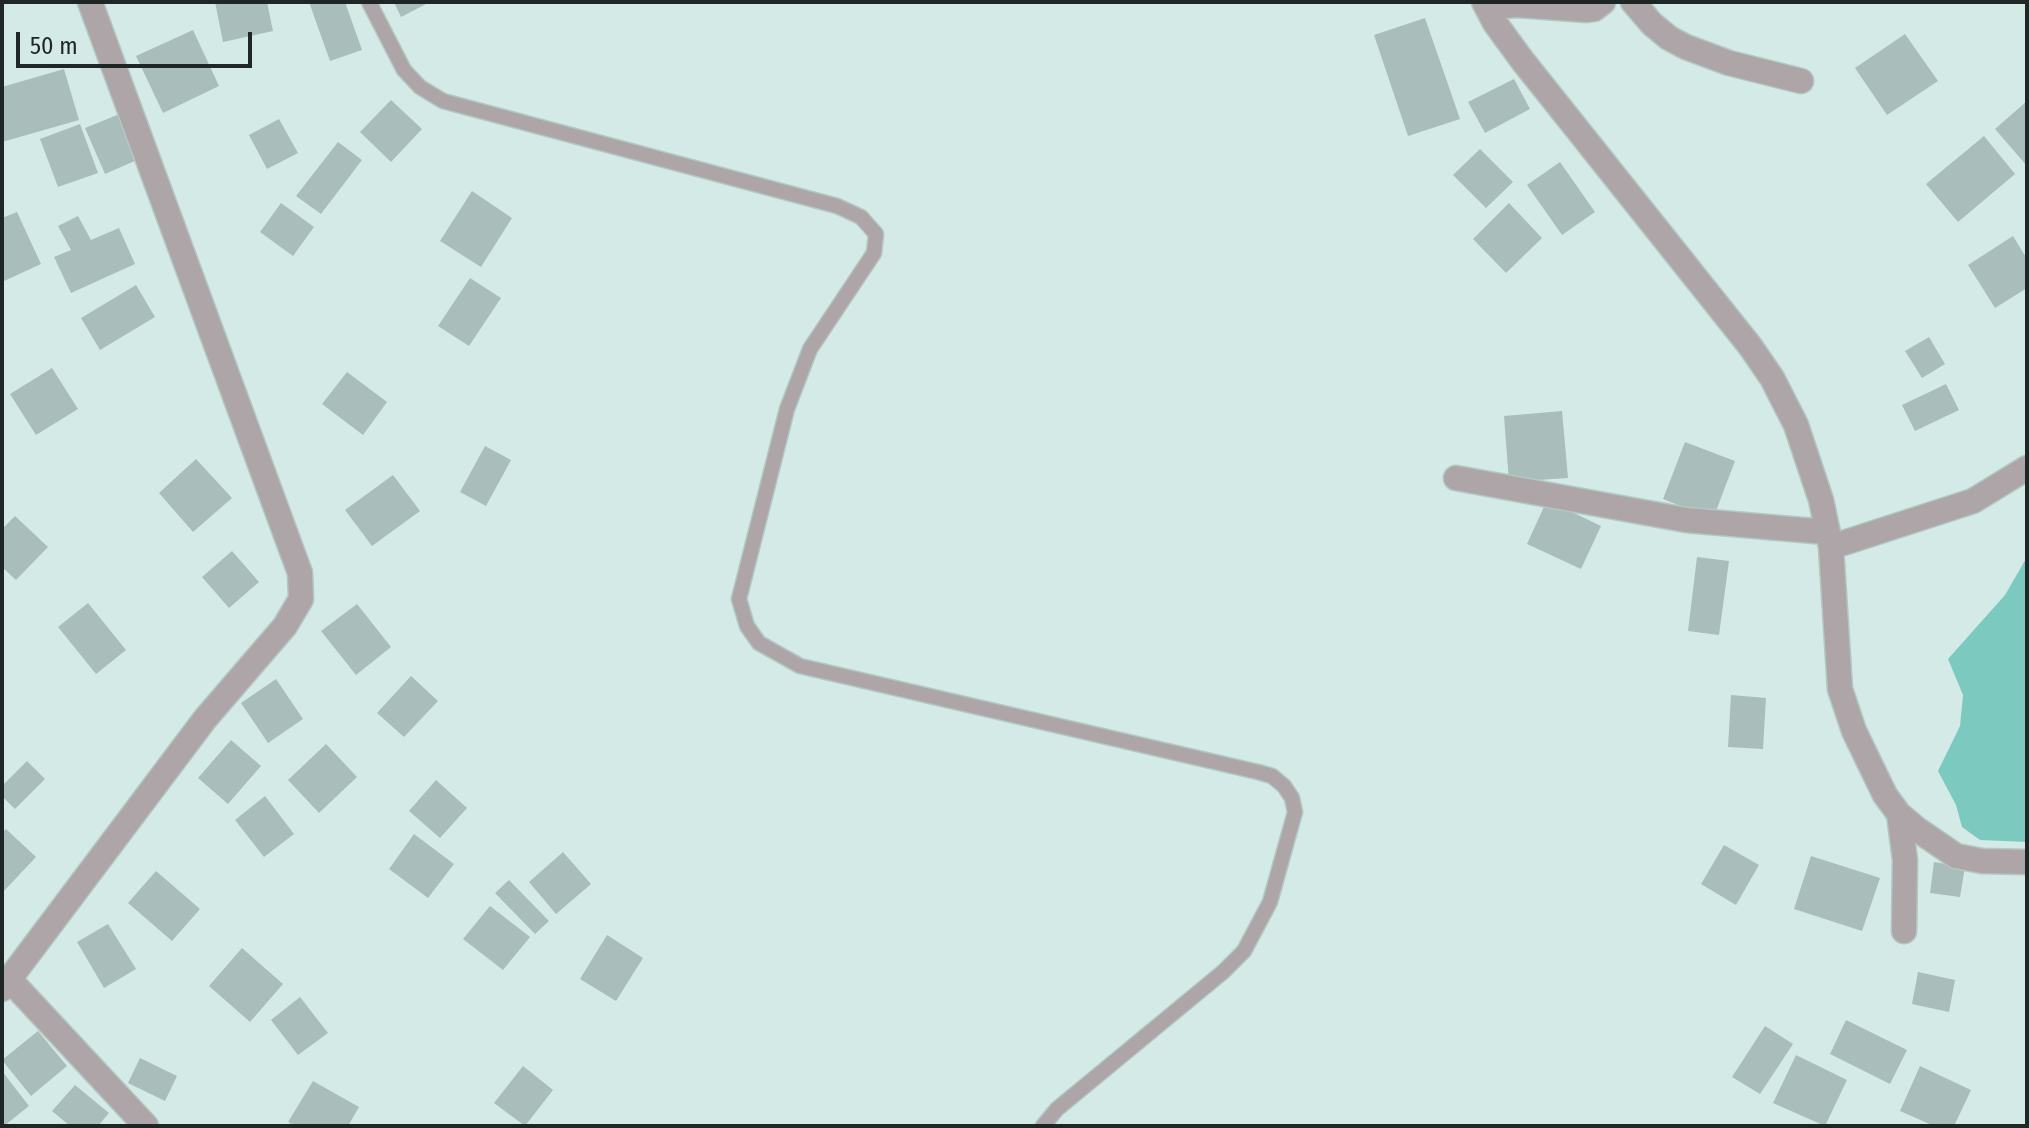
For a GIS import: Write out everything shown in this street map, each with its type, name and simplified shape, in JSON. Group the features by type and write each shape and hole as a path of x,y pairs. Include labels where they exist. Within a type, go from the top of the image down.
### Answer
{"street":[{"path":"90,2 300,573 301,599 285,626 205,719 6,984 146,1126"},
{"path":"1486,5 1587,10 1603,2"},
{"path":"1633,2 1652,24 1686,47 1729,63 1801,81"},
{"path":"1486,5 1522,60 1750,346 1772,378 1796,425 1821,500 1828,539 1840,689 1873,773 1899,814 1956,856 1982,861 2027,862"},
{"path":"1456,478 1686,520 1828,539 1973,501 2027,468"},
{"path":"1899,814 1905,860 1904,931"}],"lane":[{"path":"369,2 404,70 420,87 443,101 837,206 861,217 876,234 874,253 810,349 787,409 739,599 747,626 759,643 800,666 1272,776 1292,798 1295,812 1270,902 1244,951 1223,972 1057,1109 1043,1126"}],"shaded area":[{"path":"2027,557 2027,842 1980,840 1962,827 1956,805 1938,771 1960,726 1963,695 1948,659 2005,595"}],"building":[{"path":"215,2 267,2 273,31 223,42"},
{"path":"309,2 345,2 362,50 330,61"},
{"path":"394,2 430,2 401,17"},
{"path":"1425,18 1460,119 1408,136 1374,35"},
{"path":"193,30 219,86 163,113 136,56"},
{"path":"1905,34 1938,81 1887,115 1855,68"},
{"path":"64,69 79,120 2,142 2,87"},
{"path":"1514,79 1530,109 1485,133 1468,102"},
{"path":"391,100 422,129 391,162 360,132"},
{"path":"2027,101 2027,166 1995,129"},
{"path":"127,111 146,156 105,174 85,128"},
{"path":"279,119 298,153 267,169 249,135"},
{"path":"80,124 98,173 58,187 40,139"},
{"path":"1984,136 2015,174 1958,222 1926,184"},
{"path":"338,142 362,160 321,214 296,196"},
{"path":"1480,149 1513,182 1486,208 1453,175"},
{"path":"1560,162 1595,212 1562,235 1527,185"},
{"path":"472,191 512,218 481,267 440,241"},
{"path":"281,203 314,227 293,256 260,232"},
{"path":"1509,203 1542,238 1506,273 1473,239"},
{"path":"17,212 41,264 2,282 2,218"},
{"path":"78,216 91,240 119,228 135,264 71,293 54,257 71,250 58,226"},
{"path":"2013,236 2027,259 2027,288 1995,308 1968,265"},
{"path":"470,278 501,298 469,346 438,326"},
{"path":"136,285 155,317 100,350 81,318"},
{"path":"1929,337 1945,364 1922,378 1905,351"},
{"path":"52,368 78,409 36,435 10,394"},
{"path":"347,372 387,402 363,435 322,404"},
{"path":"1946,384 1959,410 1915,431 1902,405"},
{"path":"1562,411 1568,478 1509,482 1504,416"},
{"path":"1685,442 1735,461 1713,519 1663,499"},
{"path":"485,446 511,460 486,506 460,492"},
{"path":"196,459 232,498 193,532 159,493"},
{"path":"393,475 420,511 372,546 345,510"},
{"path":"1547,500 1601,526 1581,569 1527,544"},
{"path":"15,516 48,547 16,580 2,567 2,529"},
{"path":"232,551 259,582 229,608 202,577"},
{"path":"1697,557 1729,561 1719,635 1688,631"},
{"path":"88,603 126,650 96,674 58,627"},
{"path":"357,604 391,647 356,675 321,631"},
{"path":"411,676 438,701 404,737 377,713"},
{"path":"276,679 303,719 268,743 241,703"},
{"path":"1731,695 1766,698 1763,749 1728,747"},
{"path":"231,740 261,766 228,804 198,778"},
{"path":"326,744 357,777 319,813 288,780"},
{"path":"27,761 45,779 15,809 2,796 2,786"},
{"path":"436,780 467,808 440,838 409,811"},
{"path":"265,796 294,834 264,857 235,820"},
{"path":"6,829 36,857 2,893 2,833"},
{"path":"414,834 454,864 428,898 389,869"},
{"path":"1724,845 1759,865 1736,905 1701,884"},
{"path":"563,852 591,884 556,914 529,882"},
{"path":"1811,856 1880,878 1862,931 1794,909"},
{"path":"1934,862 1965,867 1960,897 1930,893"},
{"path":"156,871 200,909 172,941 128,903"},
{"path":"509,880 549,921 535,934 495,893"},
{"path":"490,906 530,937 503,970 463,939"},
{"path":"108,924 136,969 104,988 77,942"},
{"path":"607,935 643,958 616,1001 580,979"},
{"path":"242,948 283,984 250,1022 209,986"},
{"path":"1918,972 1955,980 1949,1012 1912,1004"},
{"path":"300,997 328,1033 298,1055 271,1020"},
{"path":"1846,1020 1907,1050 1890,1084 1830,1054"},
{"path":"1765,1026 1793,1044 1760,1094 1732,1077"},
{"path":"38,1031 67,1066 31,1096 2,1060"},
{"path":"1796,1055 1847,1080 1825,1126 1773,1103"},
{"path":"140,1058 177,1076 165,1101 128,1083"},
{"path":"523,1066 553,1090 525,1126 494,1103"},
{"path":"1920,1066 1971,1090 1954,1126 1934,1126 1900,1111"},
{"path":"2,1071 29,1106 4,1126 2,1126"},
{"path":"313,1081 359,1107 348,1126 295,1126 288,1122"},
{"path":"75,1085 109,1113 98,1126 70,1126 52,1111"}]}
